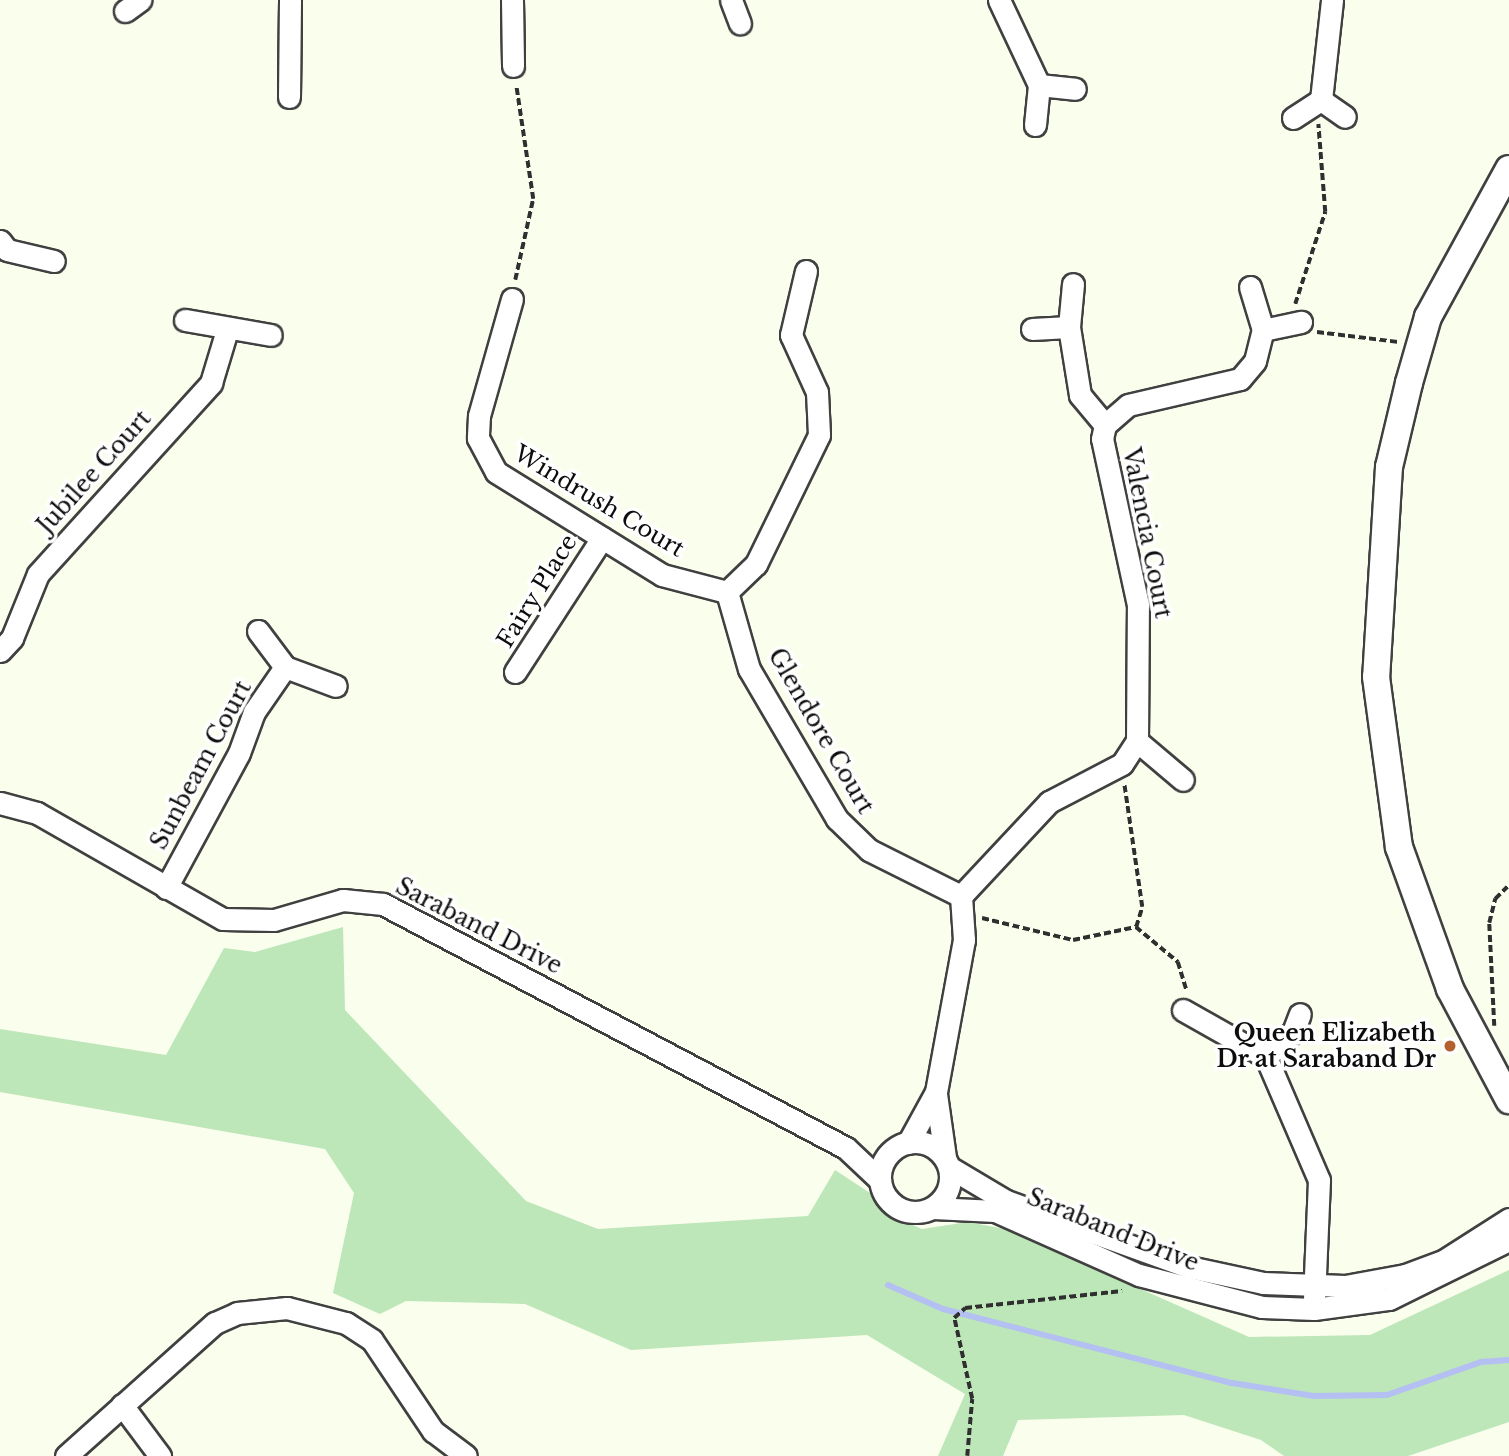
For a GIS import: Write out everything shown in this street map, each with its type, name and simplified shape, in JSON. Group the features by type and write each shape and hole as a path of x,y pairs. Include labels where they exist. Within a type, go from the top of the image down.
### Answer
{"street":[{"path":"289,97 290,0"},
{"path":"512,0 513,66"},
{"path":"731,0 740,23"},
{"path":"999,0 1039,85 1035,125"},
{"path":"1321,100 1332,0"},
{"path":"1039,85 1075,89"},
{"path":"1321,100 1345,117"},
{"path":"1293,118 1321,100"},
{"path":"1509,169 1428,317 1409,383 1389,467 1376,677 1399,847 1450,989 1509,1100"},
{"path":"2,250 54,261"},
{"path":"727,592 756,564 819,435 817,392 791,334 806,271"},
{"name":"Valencia Court","path":"1073,284 1069,327 1080,395 1105,425 1138,605 1138,741"},
{"path":"1105,425 1128,405 1240,379 1255,361 1263,330 1250,288"},
{"name":"Windrush Court","path":"512,299 480,416 484,454 495,472 662,575 727,592"},
{"path":"186,320 228,330 271,334"},
{"path":"1263,330 1295,323"},
{"path":"1032,329 1069,327"},
{"name":"Jubilee Court","path":"0,651 12,638 38,574 211,383 228,330"},
{"name":"Fairy Place","path":"515,672 602,538"},
{"name":"Glendore Court","path":"727,592 749,669 837,819 869,850 962,904"},
{"path":"258,631 285,667 336,686"},
{"name":"Sunbeam Court","path":"166,888 239,752 254,712 285,667"},
{"path":"936,1092 880,1180 899,1208 933,1208 948,1190 947,1162 936,1092 964,940 962,904 1049,802 1122,764 1138,741 1183,780"},
{"name":"Saraband Drive","path":"0,803 37,813 223,919 249,923 343,900 383,904 846,1148 880,1180"},
{"path":"1183,1010 1266,1057 1319,1180 1314,1309"},
{"path":"1266,1057 1293,1032 1300,1014"},
{"path":"900,1146 929,1144 947,1162"},
{"name":"Saraband Drive","path":"846,1148 900,1146"},
{"name":"Saraband Drive","path":"947,1162 1006,1201 1189,1267 1263,1283 1345,1286 1418,1270 1509,1219"},
{"name":"Saraband Drive","path":"933,1208 995,1211 1139,1275 1212,1298 1314,1309 1389,1299 1424,1287 1509,1240"},
{"path":"66,1456 215,1323 263,1308 311,1310 372,1340 433,1431 466,1456"},
{"path":"122,1405 160,1456"}],"path":[{"path":"1321,100 1325,212 1295,323 1301,332 1350,331 1390,340"},
{"path":"512,299 533,199 519,107"},
{"path":"1122,764 1142,907 1136,927"},
{"path":"1492,1031 1489,923 1495,899 1509,885"},
{"path":"962,904 1073,940 1136,927"},
{"path":"1136,927 1178,962 1188,985 1183,1010"},
{"path":"967,1456 972,1399 954,1318 965,1308 1137,1290"}],"green space":[{"path":"343,927 345,1010 526,1201 598,1229 808,1216 835,1170 870,1193 881,1211 922,1229 968,1222 1005,1229 1249,1337 1370,1335 1509,1270 1509,1422 1408,1456 1284,1456 1261,1440 1184,1415 1018,1420 1003,1456 938,1456 965,1394 867,1335 631,1350 525,1304 406,1301 380,1314 333,1293 354,1193 325,1149 0,1092 0,1029 166,1055 224,948 255,952"}],"waterway":[{"path":"888,1285 943,1309 1232,1383 1314,1396 1387,1395 1481,1362 1509,1360"}],"place":[{"name":"Queen Elizabeth Dr at Saraband Dr","path":"1450,1046"}]}
